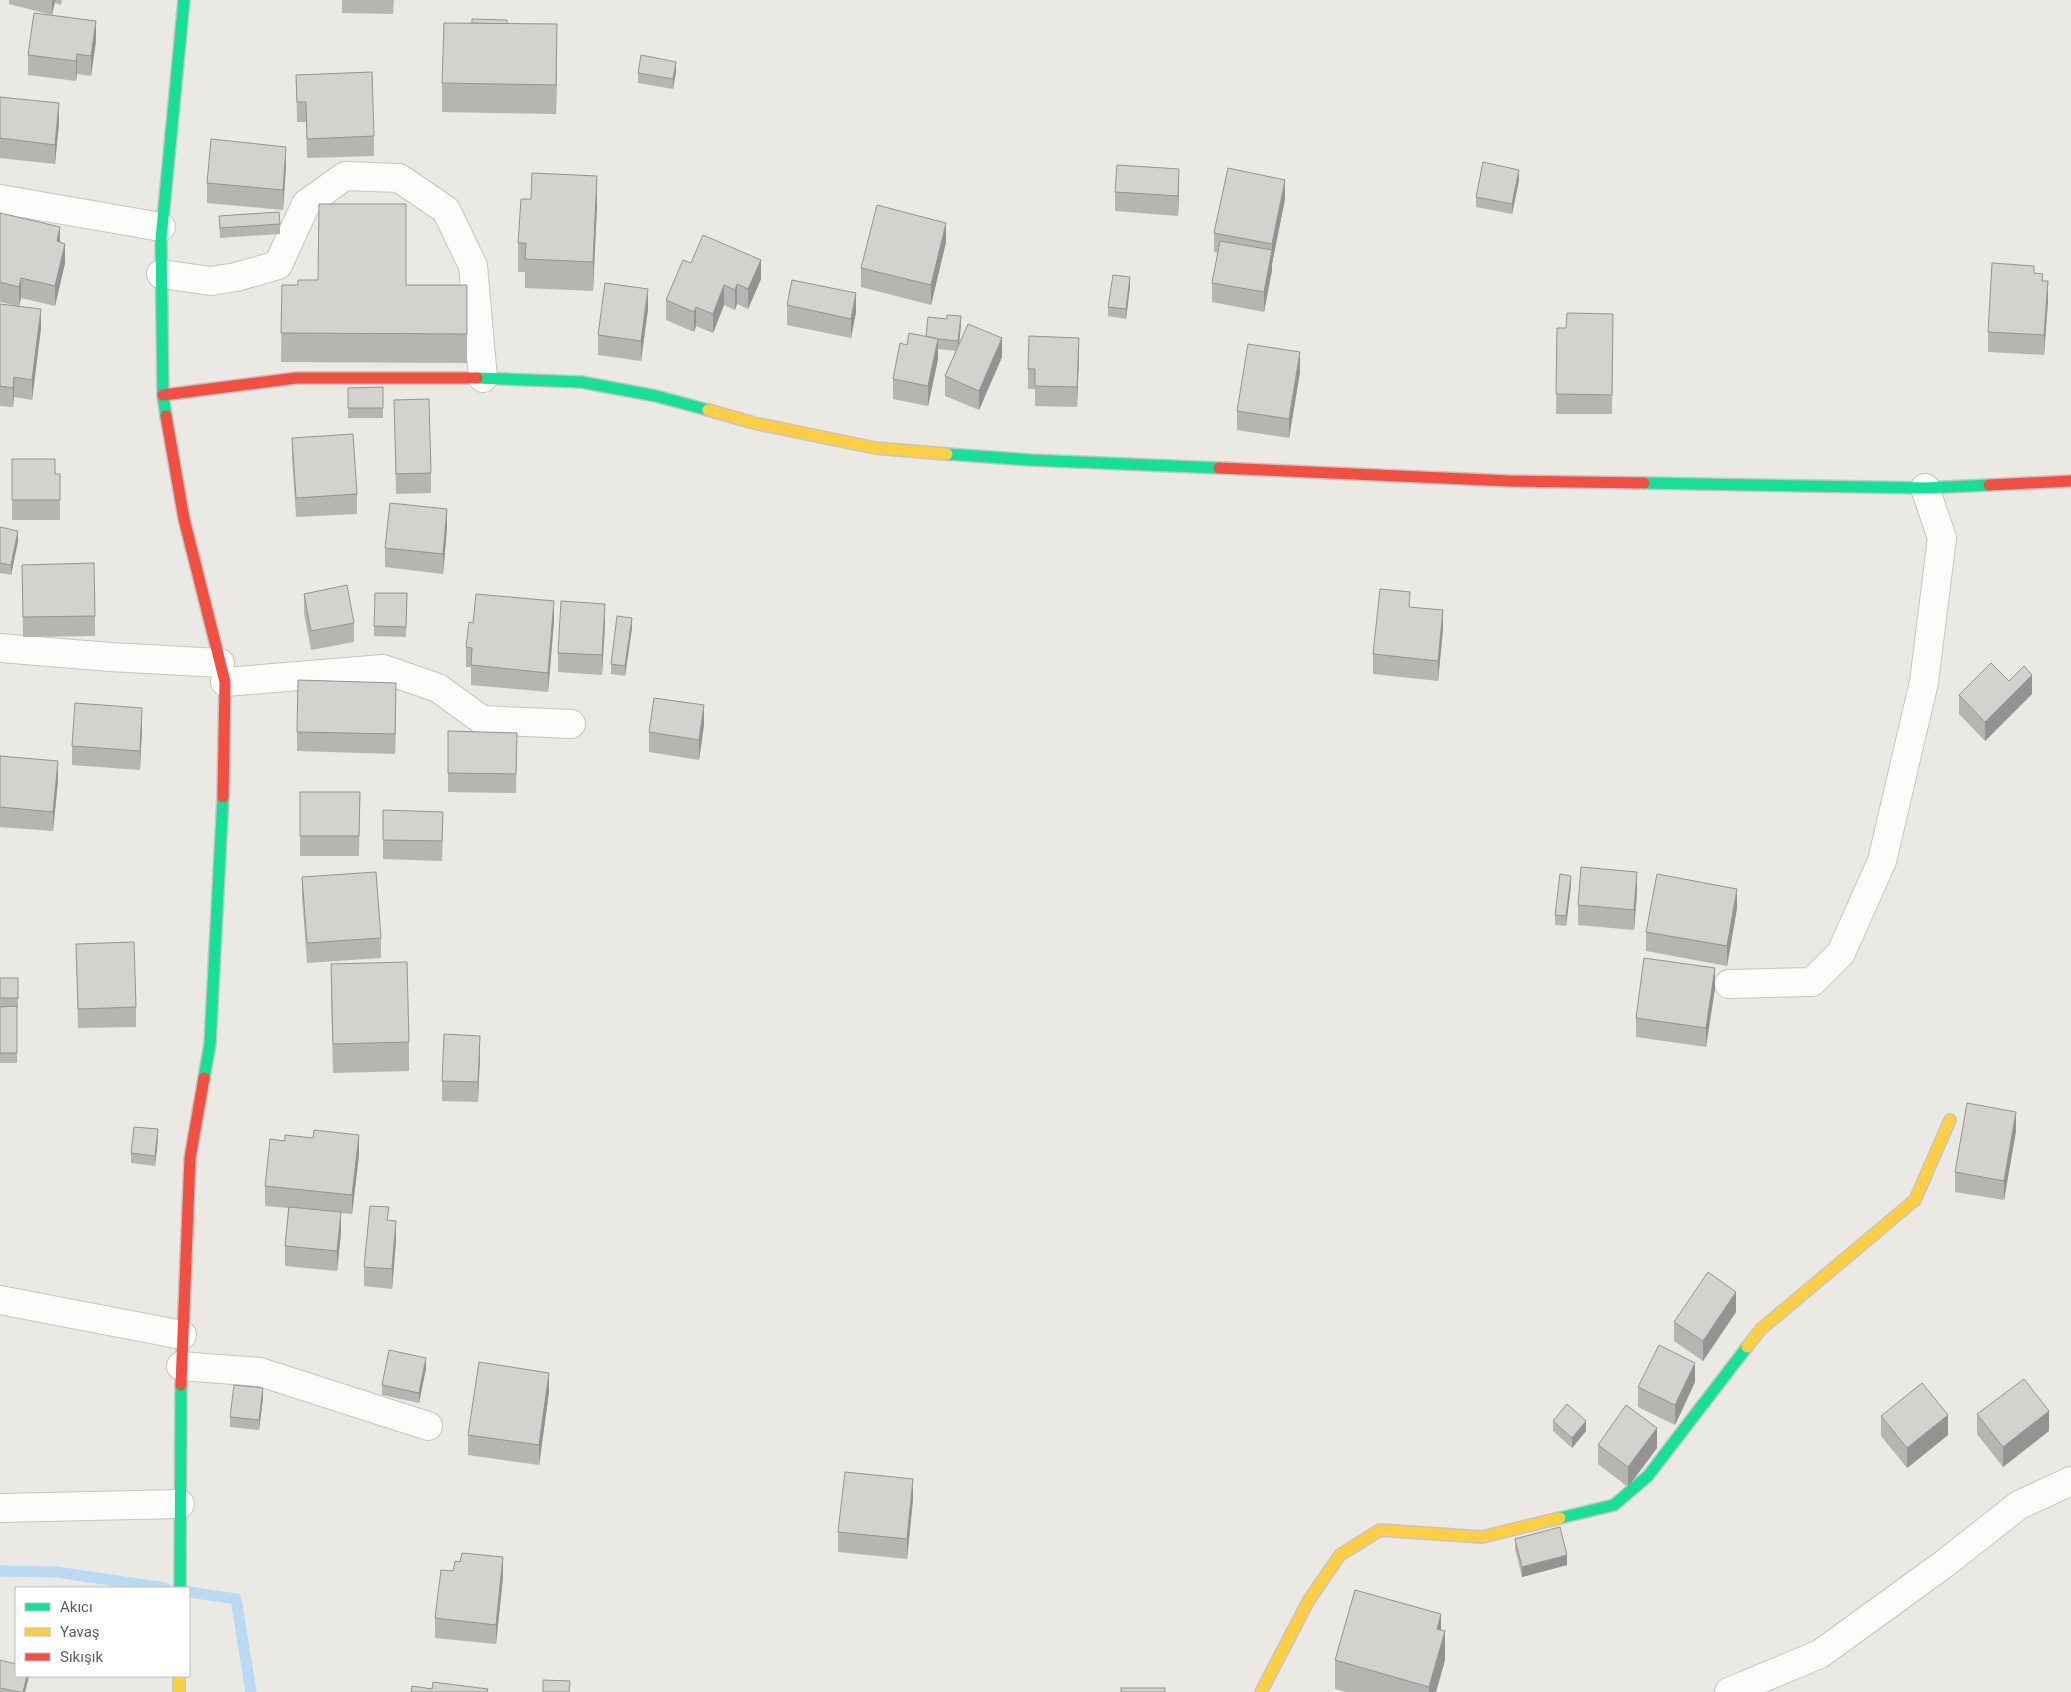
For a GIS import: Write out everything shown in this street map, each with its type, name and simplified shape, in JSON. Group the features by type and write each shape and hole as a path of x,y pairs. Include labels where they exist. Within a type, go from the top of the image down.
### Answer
{"street":[{"path":"180,1587 181,1366 190,1158 210,1044 223,829 222,673 184,519 163,395 162,227 184,0"},
{"path":"161,274 211,282 236,277 278,264 306,204 345,176 399,178 446,210 473,266 483,378"},
{"path":"0,199 162,227"},
{"path":"163,395 296,378 483,378 582,382 656,396 754,423 875,448 1030,460 1510,481 1925,488 2071,481"},
{"path":"1729,984 1812,982 1841,953 1882,861 1924,682 1942,538 1925,488"},
{"path":"0,648 110,657 222,673 383,669 438,688 482,720 571,724"},
{"path":"1261,1692 1309,1600 1340,1555 1380,1530 1482,1537 1614,1505 1648,1476 1761,1329 1915,1200 1950,1120"},
{"path":"0,1300 182,1335"},
{"path":"181,1366 260,1372 428,1426"},
{"path":"1729,1692 1820,1654 1944,1564 2019,1505 2071,1481"},
{"path":"0,1508 180,1504"},
{"path":"179,1677 179,1692"}],"building":[{"path":"34,13 96,21 91,56 77,54 76,61 28,55"},
{"path":"472,19 507,20 507,24 472,23"},
{"path":"444,23 557,24 556,85 442,83"},
{"path":"641,55 676,62 673,79 638,73"},
{"path":"372,72 374,136 307,139 306,102 297,102 296,75"},
{"path":"0,97 59,103 55,145 0,138"},
{"path":"211,139 286,147 283,190 207,183"},
{"path":"1483,162 1519,170 1512,204 1476,197"},
{"path":"1117,165 1179,169 1178,196 1115,192"},
{"path":"1228,168 1285,180 1272,244 1214,233"},
{"path":"532,173 597,176 593,262 525,259 526,243 518,243 521,199 531,199"},
{"path":"319,204 406,204 406,285 467,285 467,334 281,333 282,285 298,285 298,280 318,280"},
{"path":"877,205 946,223 931,285 861,268"},
{"path":"279,212 280,224 220,228 219,216"},
{"path":"0,213 60,227 57,241 65,244 55,286 21,278 19,287 0,282"},
{"path":"703,235 761,260 748,289 737,284 735,290 724,285 713,314 696,307 694,312 666,300 683,260 691,263"},
{"path":"1220,241 1272,250 1264,292 1212,283"},
{"path":"1992,263 2034,266 2034,273 2043,274 2042,281 2048,281 2044,335 1988,332"},
{"path":"1113,275 1130,277 1126,309 1108,307"},
{"path":"792,280 856,293 851,319 787,305"},
{"path":"605,283 648,289 641,341 598,335"},
{"path":"0,304 41,309 32,380 14,377 13,388 0,386"},
{"path":"1567,313 1613,314 1612,395 1556,394 1557,328 1566,328"},
{"path":"947,315 961,316 958,341 926,336 928,317 947,319"},
{"path":"968,324 1002,338 979,391 945,376"},
{"path":"909,333 938,339 928,386 893,379 900,343 907,345"},
{"path":"1029,336 1079,338 1077,387 1035,386 1035,369 1028,369"},
{"path":"1248,344 1300,352 1289,419 1237,411"},
{"path":"383,387 383,408 348,408 348,388"},
{"path":"429,399 431,473 396,474 394,400"},
{"path":"353,434 357,494 296,498 292,438"},
{"path":"12,459 55,459 55,474 60,474 60,500 12,500"},
{"path":"390,503 447,509 443,554 385,548"},
{"path":"0,527 18,531 11,565 0,563"},
{"path":"94,563 95,616 23,617 22,565"},
{"path":"347,585 354,623 311,631 304,594"},
{"path":"1380,589 1410,592 1409,607 1443,610 1438,661 1373,654"},
{"path":"375,593 407,593 406,627 374,626"},
{"path":"476,594 554,601 548,673 471,665 472,648 466,647 469,622 473,623"},
{"path":"561,601 605,604 602,655 558,653"},
{"path":"617,616 632,618 625,666 611,664"},
{"path":"1991,663 2009,681 2024,666 2032,675 1985,722 1959,695"},
{"path":"298,680 396,683 395,734 297,732"},
{"path":"654,698 704,705 699,740 649,732"},
{"path":"75,703 142,708 140,751 72,746"},
{"path":"448,731 517,733 516,774 448,773"},
{"path":"0,756 58,761 53,812 0,807"},
{"path":"300,792 360,792 359,836 300,836"},
{"path":"383,810 443,812 442,841 383,840"},
{"path":"1581,867 1637,872 1634,910 1578,905"},
{"path":"376,872 381,938 307,943 302,877"},
{"path":"1560,874 1571,876 1566,916 1555,915"},
{"path":"1657,874 1737,889 1727,946 1646,932"},
{"path":"134,942 136,1007 78,1009 76,944"},
{"path":"1644,958 1715,968 1706,1028 1636,1018"},
{"path":"407,962 409,1042 333,1044 331,964"},
{"path":"0,978 18,978 18,998 0,998"},
{"path":"17,1006 17,1053 0,1053 0,1007"},
{"path":"444,1034 480,1036 478,1082 442,1081"},
{"path":"1967,1103 2016,1112 2004,1181 1955,1172"},
{"path":"134,1127 158,1129 155,1156 131,1153"},
{"path":"314,1130 359,1135 352,1195 265,1186 270,1139 285,1141 285,1135 313,1138"},
{"path":"370,1206 389,1207 387,1220 396,1221 392,1269 364,1267"},
{"path":"289,1207 341,1212 337,1251 285,1246"},
{"path":"1708,1272 1736,1292 1703,1341 1674,1322"},
{"path":"1659,1345 1695,1363 1675,1405 1638,1387"},
{"path":"389,1350 426,1358 419,1393 382,1385"},
{"path":"479,1362 549,1373 539,1445 468,1435"},
{"path":"2024,1379 2049,1411 2003,1447 1977,1414"},
{"path":"1922,1383 1948,1415 1907,1448 1881,1416"},
{"path":"234,1385 263,1388 259,1420 230,1417"},
{"path":"1567,1404 1586,1421 1572,1438 1553,1421"},
{"path":"1626,1405 1657,1428 1628,1467 1598,1445"},
{"path":"845,1472 913,1479 907,1539 838,1532"},
{"path":"1560,1527 1567,1555 1522,1567 1515,1539"},
{"path":"462,1553 503,1557 496,1625 435,1618 441,1570 453,1571 455,1561 460,1562"},
{"path":"1355,1590 1441,1614 1437,1629 1445,1631 1429,1687 1335,1660"},
{"path":"0,1660 15,1664 15,1677 27,1677 23,1692 0,1688"},
{"path":"543,1680 570,1681 569,1692 543,1692"},
{"path":"433,1682 488,1689 487,1692 411,1692 412,1686 432,1689"},
{"path":"1121,1688 1165,1688 1165,1692 1121,1692"}],"waterway":[{"path":"0,1571 56,1572 159,1587"},
{"path":"190,1592 236,1599 251,1692"}],"traffic: fast":[{"path":"166,416 163,395 161,239 184,0"},
{"path":"477,378 581,382 656,396 708,410"},
{"path":"947,454 1030,460 1219,468"},
{"path":"1644,483 1925,488 1989,485"},
{"path":"204,1078 210,1044 223,797"},
{"path":"1560,1518 1614,1505 1648,1476 1747,1347"},
{"path":"180,1587 181,1385"}],"traffic: slow":[{"path":"708,410 754,423 875,448 947,454"},
{"path":"1747,1347 1761,1329 1915,1200 1950,1120"},
{"path":"1261,1692 1309,1600 1340,1555 1380,1530 1482,1537 1560,1518"},
{"path":"179,1677 179,1692"}],"traffic: jam":[{"path":"163,395 296,378 477,378"},
{"path":"166,416 184,519 225,682 223,797"},
{"path":"1219,468 1510,481 1644,483"},
{"path":"1989,485 2071,481"},
{"path":"181,1385 190,1158 204,1078"}]}
